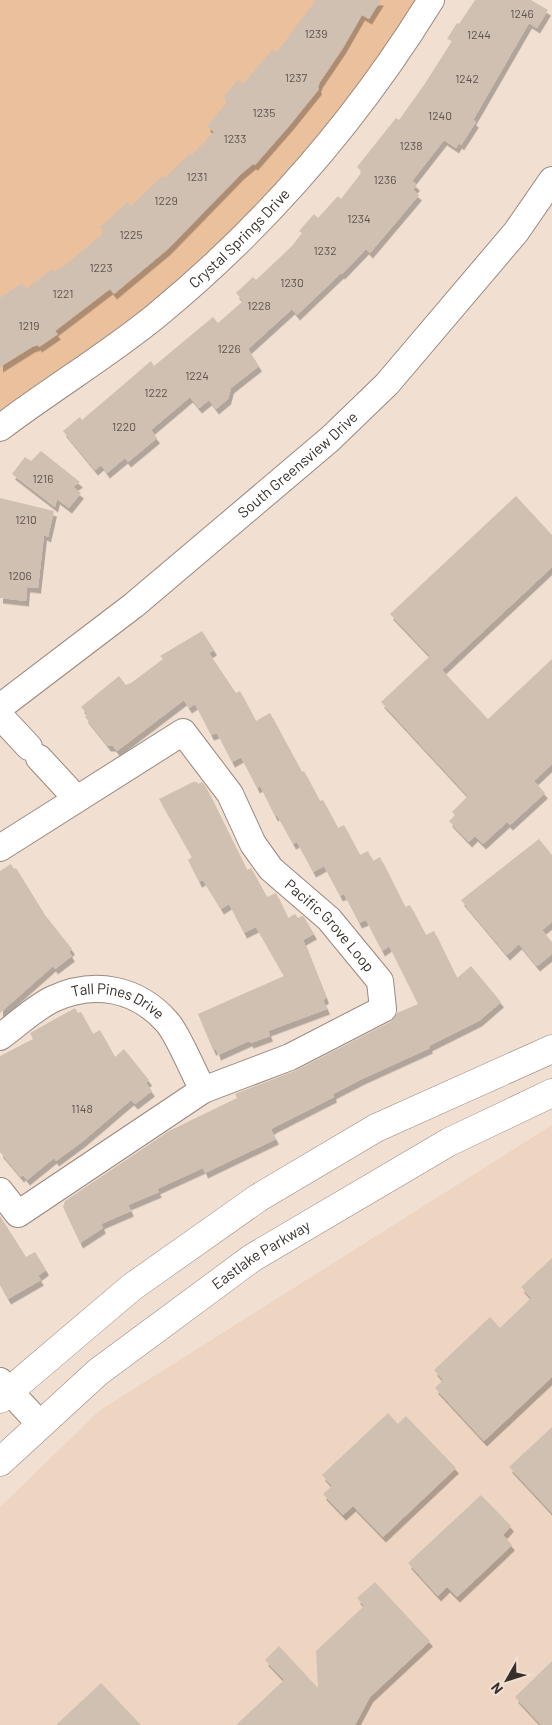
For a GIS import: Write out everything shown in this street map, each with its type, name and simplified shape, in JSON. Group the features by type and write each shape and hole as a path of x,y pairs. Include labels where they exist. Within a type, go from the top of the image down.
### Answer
{"main road":[{"path":"3,1390 132,1287 258,1198 376,1128 552,1049"},
{"name":"Eastlake Parkway","path":"2,1454 40,1424 98,1372 252,1258 449,1142 552,1093"}],"street":[{"name":"Crystal Springs Drive","path":"0,428 147,323 219,262 315,161 374,85 431,0"},
{"name":"South Greensview Drive","path":"0,707 134,605 330,439 387,384 516,232 552,180"},
{"path":"0,716 76,798"},
{"name":"Pacific Grove Loop","path":"0,848 76,798 183,732 230,794 253,844 270,869 329,919 380,981 383,1009 290,1057 202,1090 18,1214 0,1191"},
{"name":"Tall Pines Drive","path":"0,1037 52,999 80,990 110,988 145,1002 169,1023 202,1090"},
{"path":"3,1390 40,1424"}],"shaded area":[{"path":"0,0 419,0 349,103 245,222 126,325 0,414"},
{"path":"552,1125 552,1725 0,1725 0,1507 100,1410"}],"building":[{"path":"316,0 381,0 369,19 362,15 320,82 319,89 290,125 255,165 253,164 241,174 168,249 114,294 110,289 55,331 58,334 39,347 38,345 32,347 0,367 0,298 22,283 26,289 52,269 54,272 64,266 105,232 100,227 127,202 131,206 162,176 165,178 190,153 192,155 214,132 207,126 228,101 223,97 238,80 243,84 273,49 277,52"},
{"path":"475,0 531,0 548,10 537,28 529,23 473,120 476,122 461,145 459,143 456,148 444,140 412,181 417,185 413,190 419,195 370,253 366,249 297,315 292,309 248,349 259,366 231,388 228,399 216,409 209,400 199,408 190,397 151,430 157,438 128,462 125,458 107,473 101,465 95,470 63,431 80,417 82,420 151,361 154,366 213,317 218,323 243,301 236,293 253,277 256,280 292,246 302,233 299,231 314,214 318,218 338,196 341,199 362,172 357,167 396,118 399,120 424,85 452,41 447,39"},
{"path":"41,451 80,482 73,487 81,493 69,508 57,499 55,507 12,474 25,457 31,461"},
{"path":"516,496 552,535 552,567 442,670 488,719 552,659 552,764 534,781 545,793 510,825 507,822 483,844 475,836 469,842 449,821 455,815 452,812 468,796 381,702 430,656 390,614"},
{"path":"0,498 54,511 48,537 44,535 38,588 27,587 26,601 0,598"},
{"path":"202,631 214,650 209,653 236,693 240,691 256,721 270,713 302,772 304,771 320,801 323,800 338,828 344,825 360,855 368,851 373,861 380,857 405,907 410,905 426,935 434,931 457,978 471,966 501,1002 479,1021 429,1046 430,1048 333,1094 334,1097 273,1128 271,1130 276,1139 205,1173 203,1168 157,1189 159,1192 128,1205 131,1211 101,1224 103,1228 80,1243 63,1207 65,1201 169,1131 237,1098 235,1094 297,1070 390,1022 397,1013 418,1004 389,946 382,951 366,920 359,923 344,894 340,896 324,866 313,872 297,842 293,844 277,815 275,816 260,786 257,788 241,757 232,762 217,733 211,735 195,704 189,708 184,700 117,751 113,746 108,746 85,717 87,714 81,707 119,676 126,685 131,683 163,659 160,656"},
{"path":"193,782 198,784 202,782 206,787 247,870 251,868 267,897 276,893 288,918 295,914 298,918 304,917 314,934 303,940 326,998 323,1000 327,1009 268,1031 270,1036 251,1043 249,1041 218,1055 216,1049 213,1050 198,1014 284,976 256,927 244,933 229,904 221,909 203,880 199,882 188,860 192,857 159,799"},
{"path":"539,839 552,855 552,922 542,930 552,942 552,954 537,966 519,944 507,955 461,900"},
{"path":"11,864 14,869 16,868 45,915 72,949 69,952 72,956 55,969 53,966 0,1013 0,871"},
{"path":"75,1008 78,1013 81,1012 93,1034 100,1030 115,1057 124,1049 149,1080 146,1083 152,1091 135,1104 131,1100 83,1141 56,1161 54,1158 27,1180 23,1175 21,1177 0,1152 0,1056 33,1039 30,1033"},
{"path":"0,1216 26,1257 35,1252 46,1270 38,1276 41,1280 8,1299 0,1285"},
{"path":"552,1258 552,1377 484,1441 435,1388 443,1380 434,1370 490,1317 500,1328 531,1298 521,1287"},
{"path":"388,1413 398,1424 406,1416 456,1468 383,1537 353,1506 343,1515 323,1494 332,1486 322,1475"},
{"path":"552,1427 552,1513 509,1467"},
{"path":"481,1495 511,1526 503,1535 512,1545 457,1597 447,1587 438,1596 408,1563"},
{"path":"375,1582 430,1641 370,1697 355,1725 236,1725 284,1680 265,1660 279,1646 318,1688 316,1651 364,1606 357,1598"},
{"path":"552,1661 552,1725 541,1725 515,1697"},
{"path":"101,1683 141,1725 56,1725"}]}
